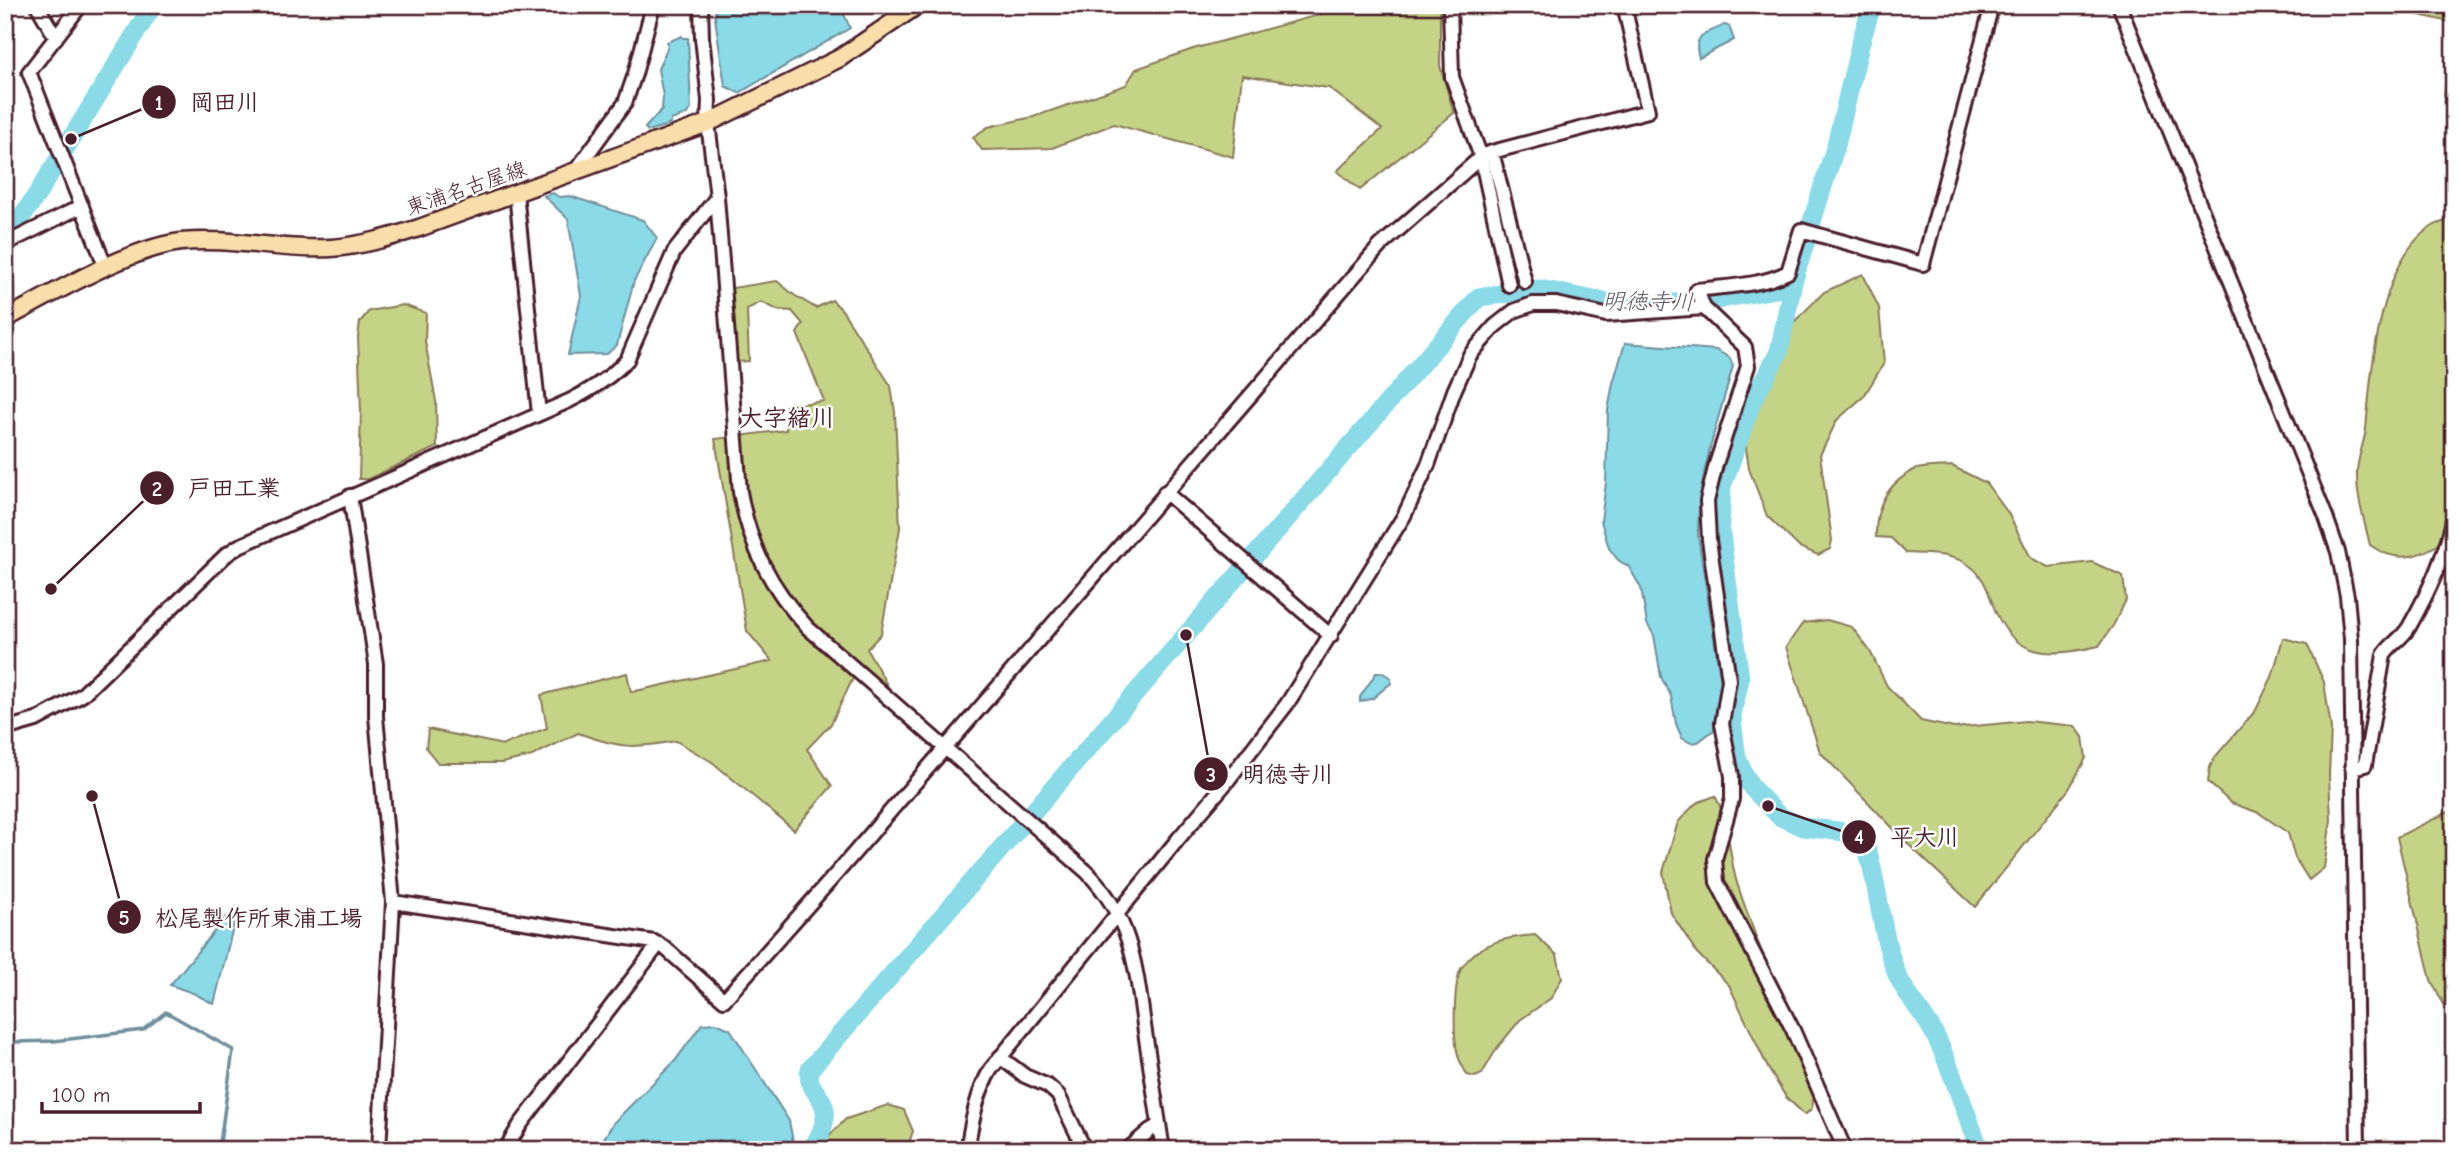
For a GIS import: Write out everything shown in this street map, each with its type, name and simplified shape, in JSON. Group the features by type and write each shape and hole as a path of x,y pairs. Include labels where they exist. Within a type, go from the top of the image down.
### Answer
{"main road":[{"name":"東浦名古屋線","path":"5,319 106,268 140,253 179,242 206,241 320,248 387,238 708,124 840,58 918,5"}],"street":[{"path":"37,5 56,38"},
{"path":"81,5 29,72 106,268"},
{"path":"574,173 625,103 635,74 651,5"},
{"path":"701,5 709,100 708,124 717,197 740,492 746,525 777,591 808,628 1087,872 1106,894 1118,912 1133,953 1163,1150"},
{"path":"1450,5 1452,77 1486,155 1525,282"},
{"path":"393,902 646,940 659,944 724,1000 1380,246 1486,155 1648,111 1624,5"},
{"path":"1845,1150 1793,1030 1717,882 1715,859 1732,799 1732,776 1722,724 1729,680 1709,540 1707,501 1716,464 1748,366 1748,355 1740,340 1704,308 1697,291 1777,278 1788,272 1801,230 1923,264 1992,5"},
{"path":"2119,5 2301,452 2338,552 2347,596 2351,639 2358,1150"},
{"path":"1486,155 1509,285"},
{"path":"516,193 540,414"},
{"path":"5,729 36,720 82,695 226,555 239,546 540,414 593,389 616,372 627,360 674,252 717,197"},
{"path":"5,244 82,206"},
{"path":"967,1150 976,1102 984,1081 1000,1057 1225,784 1287,704 1331,636 1404,516 1428,465 1454,391 1470,355 1495,326 1514,311 1533,304 1556,304 1606,315 1704,308"},
{"path":"1165,492 1331,636"},
{"path":"350,496 376,664 376,716 393,902 379,1150"},
{"path":"2352,768 2365,765 2384,655 2408,629 2435,576 2454,517"},
{"path":"505,1150 520,1125 659,944"},
{"path":"1000,1057 1025,1076 1048,1086 1058,1095 1085,1150"},
{"path":"1127,1150 1159,1125"}],"green space":[{"path":"1326,5 1440,5 1440,66 1454,113 1360,190 1337,171 1382,129 1329,88 1242,75 1233,157 1114,124 1052,148 982,150 973,137 988,127 1033,117 1126,85 1136,69 1193,49 1326,13"},
{"path":"2376,5 2454,5 2454,23"},
{"path":"2454,31 2454,106 2444,96"},
{"path":"2454,219 2454,503 2447,539 2418,554 2400,557 2370,545 2357,485 2375,348 2389,289 2400,263 2415,241 2433,226"},
{"path":"1863,274 1879,308 1884,363 1864,396 1837,420 1820,455 1832,540 1830,549 1818,555 1799,547 1767,516 1749,469 1744,434 1757,383 1784,332 1824,292"},
{"path":"777,281 816,308 832,300 842,310 891,386 895,412 900,528 881,634 867,649 897,703 855,674 831,724 807,749 832,786 794,830 712,762 676,741 626,746 578,733 532,756 502,763 438,763 426,748 428,729 503,745 547,728 541,695 627,673 631,692 772,661 747,631 715,439 786,430 786,406 824,401 797,333 803,324 792,311 778,310 761,302 747,309 749,361 737,362 732,288"},
{"path":"403,305 426,313 425,341 436,401 437,447 368,479 359,479 360,322 369,311"},
{"path":"1952,466 1986,483 2008,513 2031,558 2048,567 2092,562 2123,576 2126,600 2099,646 2049,652 2022,645 2001,623 1983,580 1970,566 1951,557 1906,553 1891,538 1876,537 1880,506 1897,482 1914,470"},
{"path":"1827,620 1852,627 1870,651 1887,686 1921,721 1954,728 2026,721 2075,726 2083,737 2086,758 2069,789 1975,907 1908,844 1820,752 1786,647 1803,623"},
{"path":"2283,638 2307,644 2324,682 2331,728 2331,820 2324,868 2309,880 2295,858 2288,833 2259,813 2231,803 2208,782 2210,767 2215,757 2256,710 2272,677"},
{"path":"1715,796 1727,828 1737,883 1815,1089 1812,1108 1805,1115 1786,1097 1768,1068 1729,985 1697,953 1671,913 1663,872 1678,822 1696,803"},
{"path":"2454,809 2454,1024 2431,980 2397,837"},
{"path":"1535,935 1557,955 1562,978 1551,998 1520,1020 1497,1048 1482,1074 1475,1077 1467,1075 1459,1057 1455,1036 1455,997 1462,967 1485,946 1505,939"},
{"path":"888,1105 904,1110 913,1131 909,1143 892,1150 814,1150 846,1119"}],"water":[{"path":"716,5 840,5 850,28 739,93 725,86 715,18"},
{"path":"1724,25 1729,26 1734,40 1699,58 1699,39"},
{"path":"682,36 688,38 691,109 686,115 671,120 671,124 648,131 645,128 662,109 663,96 658,69 668,46 667,42"},
{"path":"553,193 559,197 570,196 643,220 657,238 634,281 617,345 607,354 568,355 581,296 568,219 544,196"},
{"path":"1625,343 1716,350 1730,358 1733,366 1709,450 1699,514 1698,536 1721,682 1714,730 1698,742 1691,743 1682,738 1676,724 1671,696 1661,677 1654,635 1647,624 1641,588 1629,567 1618,560 1609,548 1601,521 1606,482 1608,410"},
{"path":"1376,673 1383,673 1391,678 1391,683 1373,698 1360,702 1360,697"},
{"path":"226,917 234,923 214,1004 170,985"},
{"path":"716,1023 730,1029 789,1121 793,1141 787,1150 594,1150 614,1122 675,1061 702,1024"}],"waterway":[{"path":"5,241 38,193 153,5"},
{"path":"1872,5 1836,145 1793,282 1779,352 1753,400 1722,486 1720,527 1740,679 1732,715 1733,728 1737,758 1743,772 1752,788 1779,816 1803,827 1845,832 1862,843 1868,852 1896,972 1931,1027 1980,1150"},
{"name":"明徳寺川","path":"811,1150 821,1132 825,1108 812,1087 810,1069 1479,297 1540,289 1635,306 1658,305 1705,302 1781,288 1793,282"},
{"path":"393,1011 397,953"},
{"path":"15,1042 54,1041 143,1030 166,1012 233,1050 219,1150"}],"place":[{"name":"岡田川","path":"71,139"},
{"name":"戸田工業","path":"51,589"},
{"name":"明徳寺川","path":"1186,635"},
{"name":"松尾製作所東浦工場","path":"92,796"},
{"name":"平大川","path":"1768,806"}],"district":[{"name":"大字緒川","path":"787,418"}]}
